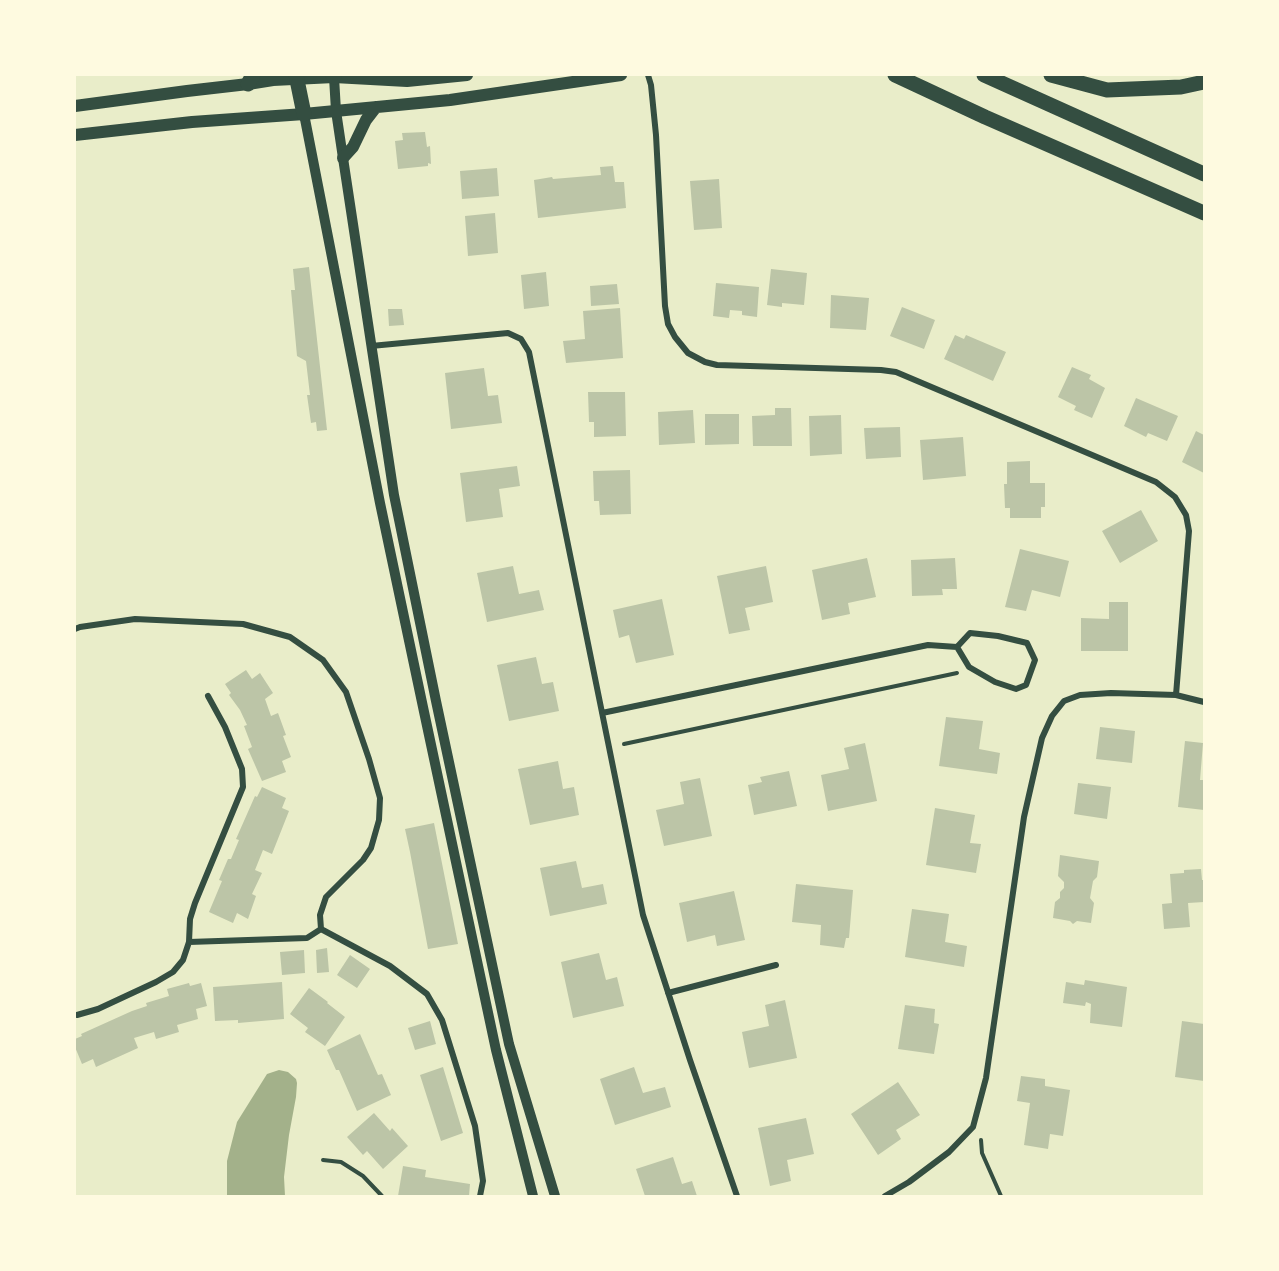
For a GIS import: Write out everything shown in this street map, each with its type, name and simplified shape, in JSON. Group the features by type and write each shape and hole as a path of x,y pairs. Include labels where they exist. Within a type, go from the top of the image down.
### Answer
{"main road":[{"path":"75,106 250,80 273,80 296,76 407,81 467,75"},
{"path":"75,135 192,122 450,100 621,75"},
{"path":"895,75 1204,213"},
{"path":"984,75 1204,174"},
{"path":"1051,75 1107,90 1181,87 1204,82"},
{"path":"296,76 304,114"},
{"path":"343,158 353,147 366,120 376,107"}],"street":[{"path":"648,75 656,135 665,306 668,324 681,345 688,353 717,366 881,369 896,372 1156,482 1175,497 1186,515 1189,531 1176,695"},
{"path":"333,76 336,111 396,507 509,1044 555,1196"},
{"path":"304,114 380,503 496,1050 532,1196"},
{"path":"371,346 508,333 521,339 529,352 644,915 690,1060 737,1196"},
{"path":"75,629 135,619 243,624 290,637 323,660 346,692 380,798 379,820 371,848 363,860 326,897 320,915 321,929"},
{"path":"970,633 998,636 1027,643 1035,660 1026,686 1016,689 995,682 969,667 957,647 970,633"},
{"path":"602,713 928,645 957,647"},
{"path":"885,1196 909,1182 949,1152 973,1126 986,1078 1024,817 1042,738 1052,716 1064,701 1080,695 1111,693 1176,695 1204,702"},
{"path":"77,1015 98,1009 156,982 173,972 183,960 189,942 190,919 195,903 243,787 242,769 225,727 208,696"},
{"path":"189,942 307,938 321,929"},
{"path":"321,929 390,966 427,994 442,1020 475,1126 483,1181 480,1196"},
{"path":"668,993 776,965"}],"path":[{"path":"609,748 955,674 969,667"},
{"path":"981,1130 982,1153 1001,1196"},
{"path":"323,1160 341,1162 363,1176 382,1196"}],"shaded area":[{"path":"279,1070 288,1072 297,1083 284,1177 285,1196 227,1196 227,1161 237,1122 267,1074"}],"building":[{"path":"425,132 427,147 430,146 431,164 398,169 395,141 403,140 402,133"},
{"path":"613,166 615,182 624,182 626,208 538,218 534,180 601,175 600,167"},
{"path":"497,168 499,196 462,199 460,171"},
{"path":"719,179 722,228 694,230 690,181"},
{"path":"495,213 498,253 468,256 465,216"},
{"path":"309,267 327,430 317,431 316,422 311,423 306,361 297,356 291,290 295,290 293,269"},
{"path":"771,269 807,273 804,305 782,303 782,307 767,305"},
{"path":"546,272 549,306 524,309 521,275"},
{"path":"716,283 759,287 757,317 742,315 742,311 730,310 729,318 713,316"},
{"path":"617,284 619,304 591,306 590,286"},
{"path":"831,295 869,298 866,330 830,328"},
{"path":"902,307 935,320 924,349 890,336"},
{"path":"620,308 623,358 566,363 563,341 585,339 583,311"},
{"path":"388,309 402,309 404,325 389,326"},
{"path":"955,335 964,339 966,335 1006,352 993,381 944,359"},
{"path":"1072,367 1091,375 1089,379 1105,388 1092,418 1074,410 1076,406 1058,397"},
{"path":"484,368 488,396 498,395 502,423 451,429 445,373"},
{"path":"588,392 625,392 626,436 594,437 594,422 589,422"},
{"path":"1136,398 1178,416 1167,441 1148,433 1146,437 1124,426"},
{"path":"775,408 791,408 792,446 753,446 752,416 775,415"},
{"path":"693,410 695,443 659,445 658,412"},
{"path":"705,414 739,414 739,444 705,445"},
{"path":"841,415 842,454 810,456 809,416"},
{"path":"900,427 901,457 866,459 864,428"},
{"path":"1196,431 1204,435 1204,473 1182,462"},
{"path":"963,437 966,476 923,480 920,440"},
{"path":"1030,461 1030,483 1045,483 1045,507 1041,507 1041,518 1010,518 1010,508 1005,508 1004,484 1007,484 1007,462"},
{"path":"517,466 520,486 499,489 503,517 466,522 460,473"},
{"path":"630,470 631,514 600,515 599,501 594,501 593,471"},
{"path":"1141,510 1158,541 1120,563 1102,531"},
{"path":"1020,549 1069,561 1060,597 1032,590 1026,611 1005,607"},
{"path":"867,558 876,597 848,603 850,614 822,620 812,570"},
{"path":"955,558 957,589 942,589 943,595 912,596 911,560"},
{"path":"513,566 519,594 539,590 544,610 487,622 477,573"},
{"path":"766,566 773,602 745,608 750,630 729,634 717,576"},
{"path":"662,599 674,655 636,663 629,635 619,638 613,610"},
{"path":"1109,602 1128,602 1128,651 1081,651 1081,618 1109,619"},
{"path":"536,657 542,684 553,682 559,711 509,721 497,665"},
{"path":"246,670 252,679 260,673 273,693 265,699 271,716 278,713 291,757 282,761 286,772 262,781 248,749 252,747 244,726 247,725 225,684"},
{"path":"946,717 983,721 979,749 1000,753 997,774 939,766"},
{"path":"1100,727 1135,731 1132,763 1096,759"},
{"path":"1185,741 1203,743 1200,780 1204,780 1204,810 1178,807"},
{"path":"865,743 877,801 828,811 821,775 849,769 844,748"},
{"path":"558,761 563,789 574,787 579,815 530,825 518,769"},
{"path":"789,771 797,806 754,815 748,785 762,782 760,777"},
{"path":"700,778 712,836 664,846 656,810 684,804 680,782"},
{"path":"1078,783 1111,787 1107,819 1074,814"},
{"path":"262,787 286,798 282,808 289,811 272,854 263,850 255,870 262,873 252,894 256,896 248,919 237,913 233,923 209,912 222,881 219,880 239,840 236,839 255,796 257,797"},
{"path":"935,808 975,815 970,843 981,844 976,873 926,865"},
{"path":"434,823 458,944 428,949 405,829"},
{"path":"1060,855 1099,861 1097,877 1093,881 1090,898 1094,903 1091,923 1077,921 1073,924 1070,921 1053,918 1055,902 1060,898 1060,892 1064,888 1064,882 1058,876"},
{"path":"576,861 582,888 603,884 607,904 550,916 540,868"},
{"path":"1201,869 1202,880 1204,880 1204,902 1188,903 1190,927 1164,929 1162,904 1172,903 1170,874"},
{"path":"796,884 853,890 849,938 846,938 844,948 820,945 821,925 792,922"},
{"path":"734,891 745,940 717,946 715,935 687,942 679,903"},
{"path":"912,909 949,914 945,942 967,946 964,967 905,957"},
{"path":"327,948 329,972 317,973 316,950"},
{"path":"304,950 305,973 282,975 280,952"},
{"path":"599,953 606,980 617,977 624,1006 573,1018 561,962"},
{"path":"350,955 370,969 357,988 337,975"},
{"path":"1085,980 1127,987 1122,1027 1090,1023 1091,1004 1086,1002 1085,1006 1063,1003 1066,982 1084,985"},
{"path":"282,982 284,1019 238,1023 238,1020 215,1021 213,987"},
{"path":"189,983 190,986 201,983 207,1006 196,1009 198,1019 177,1025 179,1032 156,1039 154,1032 134,1038 138,1048 96,1067 93,1059 82,1064 75,1047 75,1039 82,1036 81,1034 147,1006 146,1003 169,996 167,989"},
{"path":"309,988 345,1017 325,1046 305,1032 308,1028 290,1014"},
{"path":"785,1000 797,1058 749,1068 742,1032 769,1026 765,1005"},
{"path":"905,1005 935,1009 934,1023 939,1024 934,1054 898,1049"},
{"path":"430,1021 436,1044 415,1050 408,1028"},
{"path":"1182,1021 1204,1024 1204,1081 1175,1077"},
{"path":"360,1034 378,1075 382,1074 391,1095 357,1111 339,1070 336,1070 327,1050"},
{"path":"443,1067 463,1133 441,1141 420,1075"},
{"path":"634,1067 643,1093 665,1087 671,1107 615,1125 600,1079"},
{"path":"1021,1076 1045,1079 1045,1086 1070,1090 1063,1136 1050,1134 1048,1149 1024,1145 1030,1103 1017,1101"},
{"path":"898,1082 920,1115 896,1130 901,1139 878,1155 851,1114"},
{"path":"374,1113 408,1146 383,1169 367,1151 363,1155 347,1137"},
{"path":"806,1118 814,1154 787,1160 791,1181 770,1186 758,1128"},
{"path":"673,1157 682,1184 692,1181 697,1196 645,1196 636,1169"},
{"path":"403,1166 426,1170 425,1177 470,1184 469,1196 398,1196"}]}
